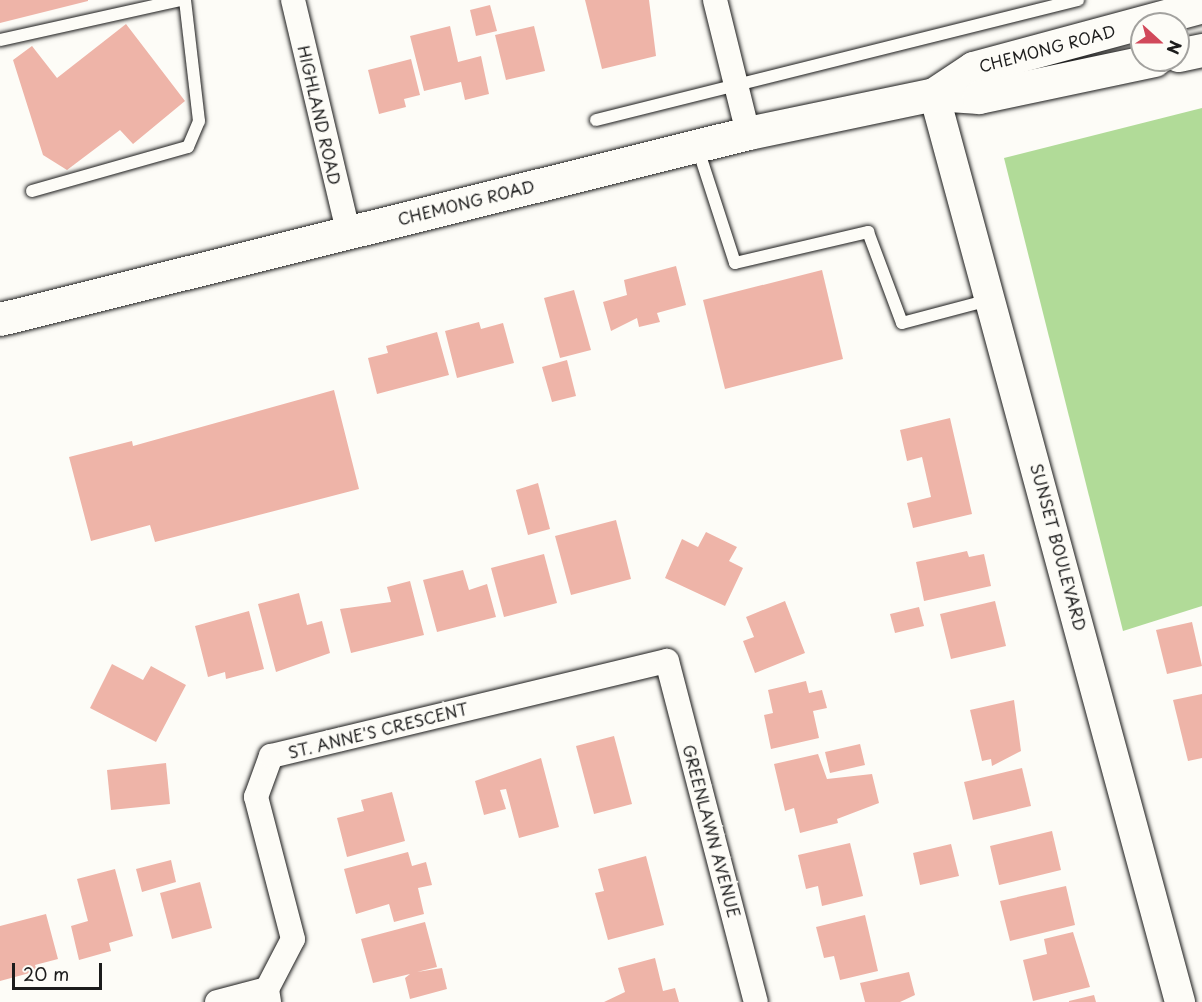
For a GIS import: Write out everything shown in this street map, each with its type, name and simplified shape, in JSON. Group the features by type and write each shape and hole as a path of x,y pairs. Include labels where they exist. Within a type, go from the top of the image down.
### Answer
{"main road":[{"name":"CHEMONG ROAD","path":"934,94 973,68 1202,6"},
{"name":"CHEMONG ROAD","path":"0,319 348,230 748,133 934,94 979,97 1130,65"}],"street":[{"name":"HIGHLAND ROAD","path":"293,0 348,230"},
{"path":"715,0 733,85 748,133"},
{"name":"SUNSET BOULEVARD","path":"934,94 993,298 1180,1002"},
{"name":"ST. ANNE'S CRESCENT","path":"268,995 293,939 256,797 271,756 667,661"},
{"name":"GREENLAWN AVENUE","path":"667,661 756,1002"},
{"path":"217,1002 268,995"}],"lane":[{"path":"0,40 183,0 200,121 188,147 32,191"},
{"path":"596,120 1078,0"},
{"path":"697,145 735,263 868,232 902,323 993,298"}],"green space":[{"path":"1202,108 1202,606 1123,631 1004,158"}],"building":[{"path":"0,0 88,0 88,1 0,23"},
{"path":"585,0 649,0 656,56 602,69"},
{"path":"490,5 497,31 476,36 470,10"},
{"path":"126,24 185,101 133,144 120,130 67,170 43,155 13,60 32,46 57,78"},
{"path":"450,26 458,62 481,56 489,94 465,100 461,82 424,91 410,36"},
{"path":"534,26 545,71 506,80 495,35"},
{"path":"411,59 420,95 404,99 406,107 379,114 368,70"},
{"path":"676,266 686,305 657,313 660,322 639,327 637,318 611,331 603,302 627,295 624,280"},
{"path":"822,270 843,359 725,389 703,300"},
{"path":"574,290 591,350 560,358 544,298"},
{"path":"479,322 481,329 503,323 514,363 457,378 445,331"},
{"path":"437,332 449,375 377,394 368,358 388,353 386,346"},
{"path":"567,360 576,396 552,402 542,367"},
{"path":"334,390 359,489 155,542 150,525 91,541 69,457 132,441 133,446"},
{"path":"950,418 972,514 913,528 907,503 931,497 922,457 907,461 900,430"},
{"path":"538,483 550,529 528,535 516,490"},
{"path":"616,520 631,579 571,595 555,536"},
{"path":"706,532 737,547 729,561 743,568 725,606 665,578 682,539 698,547"},
{"path":"967,551 969,557 984,554 991,586 924,601 916,562"},
{"path":"544,554 557,603 504,617 491,568"},
{"path":"463,570 469,590 487,584 496,617 437,632 423,580"},
{"path":"410,581 424,635 351,653 340,609 391,602 387,587"},
{"path":"299,593 307,625 322,621 330,653 276,672 258,604"},
{"path":"785,601 805,653 755,673 743,641 754,637 746,617"},
{"path":"995,601 1006,646 951,659 940,614"},
{"path":"919,607 924,626 895,633 890,614"},
{"path":"249,611 264,669 226,679 225,672 208,677 195,626"},
{"path":"1192,622 1202,666 1167,674 1156,630"},
{"path":"112,664 143,680 151,666 186,685 156,742 90,708"},
{"path":"806,681 809,693 822,690 827,708 813,711 819,738 771,749 764,715 773,713 768,690"},
{"path":"1202,694 1202,758 1188,761 1173,700"},
{"path":"1014,700 1021,751 992,766 991,759 982,761 970,710"},
{"path":"614,736 632,804 594,814 576,746"},
{"path":"860,744 865,765 830,773 825,752"},
{"path":"818,754 827,779 872,774 879,803 837,819 838,823 800,833 794,808 785,811 774,764"},
{"path":"541,758 559,827 519,838 506,789 500,790 506,809 484,815 475,781"},
{"path":"166,763 170,804 111,810 107,770"},
{"path":"1022,768 1031,806 973,820 964,782"},
{"path":"392,792 405,841 347,857 337,818 364,811 361,800"},
{"path":"1052,831 1061,870 999,885 990,846"},
{"path":"850,843 863,896 822,906 818,886 806,889 798,855"},
{"path":"951,844 959,876 920,885 913,853"},
{"path":"408,852 412,866 426,862 432,885 418,888 424,914 394,922 389,904 356,914 344,869"},
{"path":"646,856 664,925 608,940 595,893 604,891 598,869"},
{"path":"171,860 176,882 142,892 136,869"},
{"path":"115,869 133,936 109,943 111,951 79,960 71,926 88,921 77,879"},
{"path":"200,882 212,928 172,939 160,893"},
{"path":"1066,886 1075,925 1010,941 1000,901"},
{"path":"46,914 58,959 35,965 37,971 0,981 0,926"},
{"path":"865,915 878,971 840,980 834,956 824,958 816,927"},
{"path":"425,922 437,967 417,972 442,968 447,989 410,999 405,978 410,974 373,983 361,939"},
{"path":"1073,932 1090,987 1033,1001 1023,960 1047,954 1044,939"},
{"path":"655,958 663,991 675,988 679,1002 604,1002 625,992 618,968"},
{"path":"909,972 915,995 900,1002 865,1002 860,983"},
{"path":"1094,995 1096,1002 1069,1002 1069,1001"}]}
